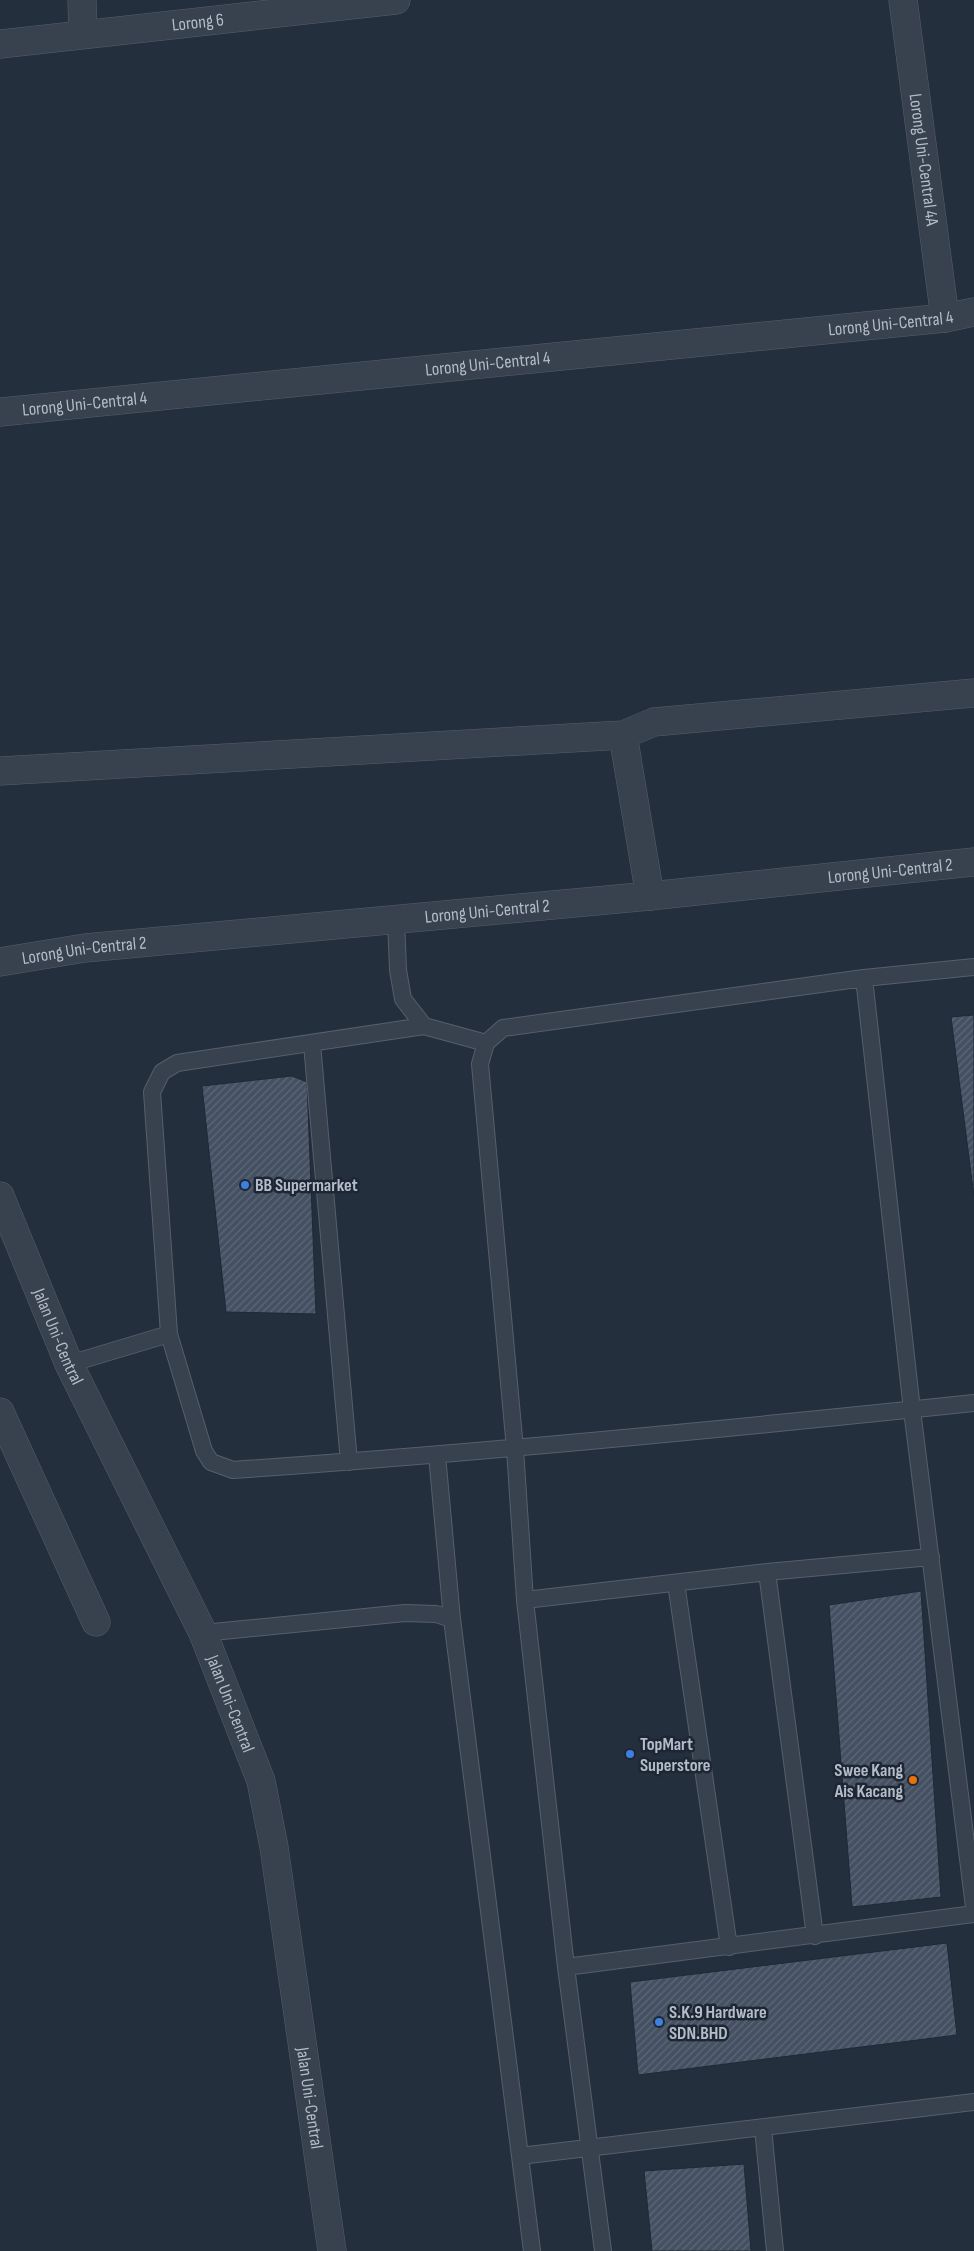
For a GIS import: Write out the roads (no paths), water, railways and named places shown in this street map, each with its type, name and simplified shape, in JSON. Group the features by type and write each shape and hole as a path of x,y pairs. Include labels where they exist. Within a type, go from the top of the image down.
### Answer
{"street":[{"path":"82,0 83,34"},
{"name":"Lorong 6","path":"0,44 396,0"},
{"name":"Lorong Uni-Central 4A","path":"903,0 945,318"},
{"name":"Lorong Uni-Central 4","path":"0,412 945,318 974,312"},
{"path":"0,771 624,735 654,722 974,693"},
{"path":"624,735 650,896"},
{"name":"Lorong Uni-Central 2","path":"0,962 85,948 650,896 974,862"},
{"name":"Jalan Uni-Central","path":"0,1196 69,1364 203,1634 261,1781 274,1847 332,2251"},
{"path":"0,1412 96,1622"}],"lane":[{"path":"396,919 398,970 403,999 424,1026"},
{"path":"603,2251 566,1967 525,1600 515,1449 480,1064 486,1043 504,1028 864,978 974,967"},
{"path":"864,978 912,1410 974,1907"},
{"path":"486,1043 424,1026 177,1063 162,1072 152,1092 169,1334 204,1451 211,1462 233,1470 349,1462 717,1431 974,1403"},
{"path":"312,1044 349,1462"},
{"path":"69,1364 169,1334"},
{"path":"437,1455 452,1619 532,2251"},
{"path":"525,1600 767,1572 931,1557"},
{"path":"767,1572 815,1936"},
{"path":"676,1583 729,1947"},
{"path":"203,1634 405,1613 436,1614 452,1619"},
{"path":"566,1967 974,1914"},
{"path":"520,2156 590,2146 763,2128 974,2102"},
{"path":"763,2128 775,2251"}],"place":[{"name":"BB Supermarket","path":"245,1185"},
{"name":"TopMart Superstore","path":"630,1754"},
{"name":"Swee Kang Ais Kacang","path":"913,1780"},
{"name":"S.K.9 Hardware SDN.BHD","path":"659,2022"}]}
